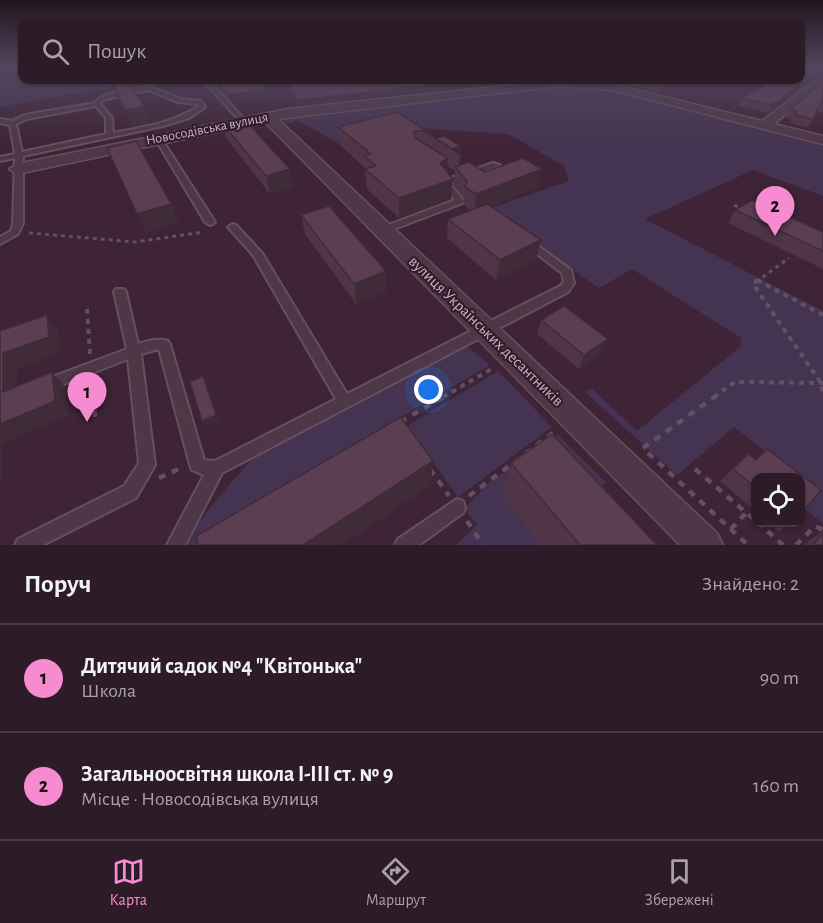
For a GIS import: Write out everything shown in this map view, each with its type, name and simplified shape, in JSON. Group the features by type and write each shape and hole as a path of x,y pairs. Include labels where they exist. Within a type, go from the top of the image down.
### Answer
{"street":[{"name":"Новосодівська вулиця","path":"18,162 268,117 483,91"},
{"name":"Новосодівська вулиця","path":"645,91 763,126 823,140"},
{"path":"763,126 806,91"},
{"name":"вулиця Українських десантників","path":"268,117 705,545"}],"lane":[{"path":"0,121 13,123 25,117 97,104 100,99 131,91"},
{"path":"0,159 18,162 110,136 161,125 187,117 201,107 199,102 180,101 157,91"},
{"path":"216,91 243,121"},
{"path":"97,104 109,118 110,136"},
{"path":"0,241 15,231 18,224 18,162 13,123"},
{"path":"158,138 210,222"},
{"path":"383,230 460,201 445,183 496,165"},
{"path":"448,172 458,179"},
{"path":"233,228 257,253 344,401"},
{"path":"49,384 159,342 167,349 197,460 203,469 216,468 558,292 569,283 567,272 513,232"},
{"path":"24,545 130,492 147,465 134,352 120,292"},
{"path":"176,545 216,468"},
{"path":"404,545 457,507"}],"path":[{"path":"734,205 744,210"},
{"path":"15,231 135,242 233,228"},
{"path":"789,258 753,284 822,383 823,394"},
{"path":"757,280 823,315"},
{"path":"404,432 398,423 497,365"},
{"path":"748,545 643,448 735,382 822,383"},
{"path":"457,507 488,480 559,428 567,436"},
{"path":"130,492 197,460"},
{"path":"424,460 483,545"},
{"path":"695,469 751,518"},
{"path":"731,529 746,513"},
{"path":"796,545 815,526 823,530"},
{"path":"762,527 783,545"}],"shaded area":[{"path":"0,91 86,91 0,107"},
{"path":"508,91 620,91 823,142 823,196 753,170 645,219 823,311 823,523 805,510 805,473 794,473 734,427 677,475 585,392 591,388 637,431 740,347 741,338 632,269 599,288 486,210 569,181 564,166 508,134 417,128 341,145 299,121 286,123 282,119"},
{"path":"467,346 490,365 381,429 386,436 232,545 187,545 199,523 217,499 254,457"},
{"path":"498,371 552,427 458,497 407,426"},
{"path":"557,434 606,482 574,507 541,545 456,545 477,525 464,509 488,484"}],"building":[{"path":"116,91 135,91 144,107 125,110"},
{"path":"225,91 251,91 228,95"},
{"path":"293,91 373,91 298,100"},
{"path":"754,91 791,91 772,105 742,98"},
{"path":"811,91 823,91 823,103 820,103 813,119 795,115 797,111 790,109"},
{"path":"397,112 437,138 444,136 461,146 452,149 424,131 414,131 415,138 448,158 440,163 453,179 399,198 365,169 376,166 364,156 371,154 338,127"},
{"path":"242,117 290,169 266,176 221,122"},
{"path":"136,141 171,204 137,214 107,148"},
{"path":"523,158 542,169 476,194 465,187 467,181 455,167 469,162 485,172"},
{"path":"752,200 823,232 823,251 735,210"},
{"path":"487,204 541,240 500,260 448,219"},
{"path":"329,206 386,271 354,284 301,215"},
{"path":"564,306 608,339 584,355 541,320"},
{"path":"47,315 49,337 3,353 3,392 52,372 55,401 0,424 0,331"},
{"path":"203,376 216,415 202,421 190,382"},
{"path":"401,417 433,461 303,545 198,545 196,536"},
{"path":"552,434 657,545 580,545 511,463"},
{"path":"767,449 799,473 751,473 751,484 733,469 748,454 756,460"},
{"path":"805,478 821,490 805,509"},
{"path":"823,533 823,545 813,545"}],"place":[{"name":"Загальноосвітня школа І-ІІІ ст. № 9","path":"775,236"},
{"name":"Дитячий садок №4 \"Квітонька\"","path":"87,422"}]}
